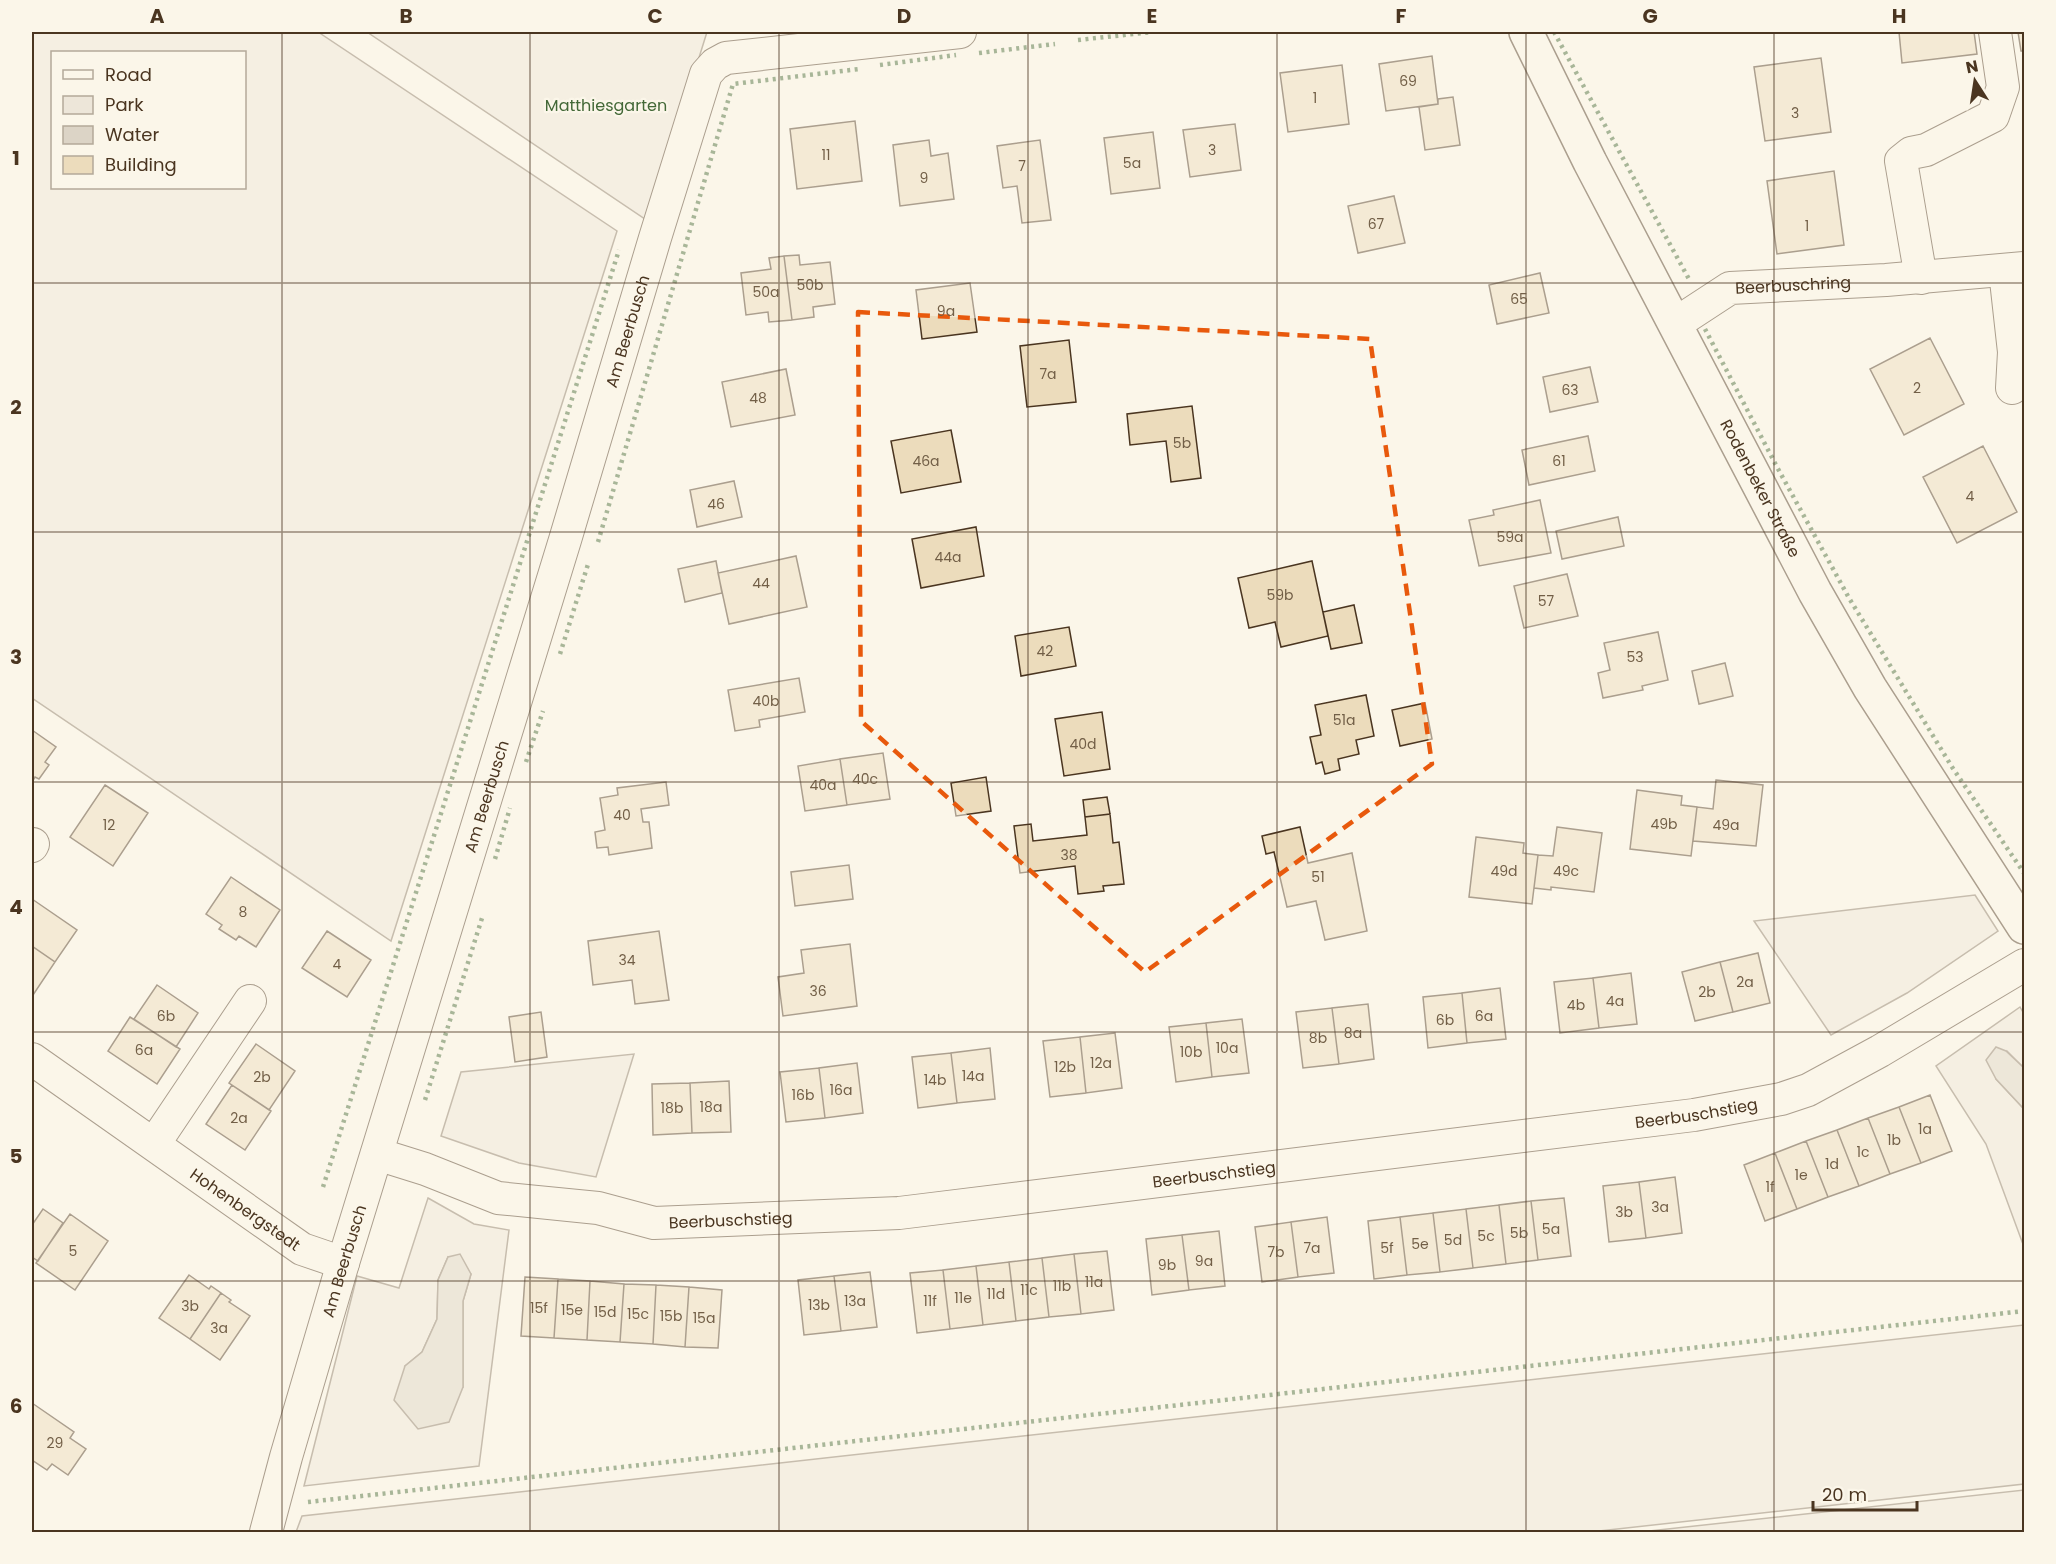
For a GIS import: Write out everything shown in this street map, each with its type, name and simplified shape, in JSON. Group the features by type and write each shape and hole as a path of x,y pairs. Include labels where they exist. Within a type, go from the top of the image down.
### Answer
{"street":[{"name":"Am Beerbusch","path":"266,1533 286,1457 344,1263 706,74 714,64 726,58 960,32"},
{"name":"Rodenbeker Straße","path":"1526,32 1590,162 1826,611 1870,688 2025,927"},
{"path":"1921,278 1901,161 1911,153 1926,150 1993,116 2003,87 1995,32"},
{"name":"Beerbuschring","path":"1675,324 1730,288 1921,278 2015,269 2012,388"},
{"name":"Beerbuschstieg","path":"377,1154 425,1169 498,1198 598,1208 654,1223 899,1213 1683,1117 1781,1099 1808,1090 1859,1062 2025,965"},
{"path":"154,1144 250,1001"},
{"name":"Hohenbergstedt","path":"32,1059 302,1249 344,1263"}],"highlighted area":[{"path":"858,312 1370,339 1432,764 1145,972 861,721"}],"green space":[{"path":"32,32 318,32 617,231 391,941 32,698"},
{"name":"Matthiesgarten","path":"367,32 707,32 648,221"},
{"path":"1975,895 1998,931 1907,993 1831,1035 1754,921"},
{"path":"2020,1007 2024,1014 2024,1068 2007,1051 1996,1079 2024,1109 2024,1247 1986,1144 1936,1066"},
{"path":"634,1054 596,1177 519,1163 441,1136 461,1072"},
{"path":"428,1198 474,1224 509,1230 479,1466 304,1486 357,1276 399,1288","holes":["448,1257 471,1274 463,1301 463,1387 405,1366 422,1352 437,1319 438,1280"]},
{"path":"2024,1325 2024,1484 1590,1532 296,1532 302,1516"},
{"path":"2024,1490 2024,1532 1640,1532"}],"water":[{"path":"1996,1047 2006,1051 2024,1068 2024,1109 1996,1079 1986,1060"},
{"path":"460,1254 471,1274 463,1301 463,1387 449,1422 418,1429 394,1400 405,1366 422,1352 437,1319 438,1280 448,1257"}],"building":[{"path":"1899,32 1974,32 1977,54 1902,63"},
{"path":"2018,32 2024,32 2024,51 2021,51"},
{"path":"1432,56 1438,104 1386,111 1379,64"},
{"path":"1821,58 1831,132 1765,141 1754,67"},
{"path":"1342,65 1349,124 1288,132 1280,73"},
{"path":"1453,97 1460,145 1425,150 1419,107 1438,104 1438,99"},
{"path":"855,121 862,181 797,189 790,129"},
{"path":"1235,124 1241,170 1190,177 1183,130"},
{"path":"1153,132 1160,188 1111,194 1104,138"},
{"path":"929,140 931,156 948,153 954,199 900,206 893,145"},
{"path":"1040,140 1051,220 1022,223 1017,186 1003,188 997,146"},
{"path":"1834,171 1844,245 1777,254 1767,181"},
{"path":"1394,196 1405,243 1358,253 1348,206"},
{"path":"799,255 800,265 830,262 835,304 813,307 814,317 792,320 784,256"},
{"path":"784,256 792,320 769,322 768,312 746,315 741,273 771,269 769,258"},
{"path":"1540,273 1549,313 1497,324 1489,285"},
{"path":"970,283 977,332 922,339 916,290"},
{"path":"1930,338 1964,404 1904,435 1870,369"},
{"path":"1069,340 1076,402 1027,407 1020,346"},
{"path":"1590,367 1598,402 1550,412 1543,377"},
{"path":"786,369 795,415 731,427 722,382"},
{"path":"1192,406 1201,478 1171,482 1166,441 1130,445 1127,414"},
{"path":"951,430 961,482 901,493 891,441"},
{"path":"1588,436 1595,471 1529,485 1522,450"},
{"path":"1983,446 2017,512 1957,543 1923,477"},
{"path":"734,481 742,517 697,527 690,490"},
{"path":"1540,500 1551,553 1479,566 1469,520 1494,515 1493,510"},
{"path":"1618,517 1624,546 1562,559 1556,531"},
{"path":"976,527 984,576 921,588 912,539"},
{"path":"796,556 807,607 729,624 718,573"},
{"path":"716,561 722,593 685,602 678,569"},
{"path":"1312,561 1328,636 1281,647 1275,622 1249,628 1238,578"},
{"path":"1567,574 1578,616 1524,628 1514,586"},
{"path":"1354,605 1362,643 1331,649 1323,612"},
{"path":"1069,627 1076,666 1021,676 1015,636"},
{"path":"1658,632 1668,680 1642,686 1643,690 1603,698 1598,673 1610,670 1604,643"},
{"path":"1725,663 1733,696 1699,704 1692,671"},
{"path":"799,678 805,712 759,720 760,727 735,731 728,690"},
{"path":"1366,695 1374,736 1356,740 1359,754 1338,759 1340,770 1325,774 1322,762 1316,764 1310,737 1321,735 1315,705"},
{"path":"1425,703 1432,739 1400,746 1392,710"},
{"path":"1102,712 1110,769 1064,776 1055,719"},
{"path":"32,730 56,747 45,762 49,765 39,779 35,777 32,782"},
{"path":"883,753 890,799 847,805 840,759"},
{"path":"840,759 847,805 805,811 798,766"},
{"path":"986,777 991,811 956,816 951,783"},
{"path":"1716,780 1763,785 1756,846 1693,841 1697,807 1713,809"},
{"path":"666,782 669,805 641,809 643,822 649,822 652,848 609,855 608,847 597,848 595,832 605,830 600,798 618,795 617,788"},
{"path":"105,785 148,813 113,866 70,837"},
{"path":"1637,790 1682,796 1681,805 1697,807 1691,856 1630,849"},
{"path":"1107,797 1110,814 1085,817 1083,800"},
{"path":"1110,814 1113,843 1119,842 1124,884 1103,886 1104,891 1078,894 1075,866 1020,873 1014,826 1031,824 1033,841 1087,835 1085,817"},
{"path":"1300,827 1308,863 1352,853 1367,931 1325,940 1316,901 1287,907 1274,852 1266,854 1262,836"},
{"path":"1557,827 1602,833 1594,892 1551,887 1551,890 1534,888 1538,855 1553,856"},
{"path":"1476,837 1524,843 1523,853 1538,855 1532,904 1469,897"},
{"path":"849,865 853,899 795,906 791,872"},
{"path":"231,877 280,910 256,947 239,936 236,940 219,929 222,925 206,914"},
{"path":"32,899 77,930 55,962 32,946"},
{"path":"327,931 371,960 347,997 302,968"},
{"path":"659,931 669,1000 635,1004 632,980 593,985 588,941"},
{"path":"850,944 857,1006 783,1016 778,977 804,973 801,950"},
{"path":"32,946 55,962 33,995 32,994"},
{"path":"1758,953 1770,1003 1733,1012 1720,962"},
{"path":"1720,962 1733,1012 1695,1021 1682,972"},
{"path":"1631,973 1637,1024 1599,1028 1593,978"},
{"path":"1593,978 1599,1028 1560,1033 1554,982"},
{"path":"157,985 198,1013 176,1047 134,1019"},
{"path":"1500,988 1506,1039 1467,1043 1462,993"},
{"path":"1462,993 1467,1043 1428,1048 1423,997"},
{"path":"1368,1004 1374,1059 1339,1064 1332,1008"},
{"path":"1332,1008 1339,1064 1303,1068 1296,1012"},
{"path":"541,1012 547,1057 515,1062 509,1017"},
{"path":"130,1017 180,1049 157,1084 108,1051"},
{"path":"1242,1019 1249,1073 1212,1077 1206,1023"},
{"path":"1206,1023 1212,1077 1176,1082 1169,1027"},
{"path":"1115,1033 1122,1088 1086,1093 1080,1037"},
{"path":"1080,1037 1086,1093 1050,1097 1043,1041"},
{"path":"256,1044 295,1071 269,1110 229,1083"},
{"path":"990,1048 995,1099 957,1103 951,1053"},
{"path":"951,1053 957,1103 918,1108 912,1057"},
{"path":"857,1063 863,1113 825,1118 819,1068"},
{"path":"819,1068 825,1118 786,1122 780,1072"},
{"path":"729,1081 731,1132 692,1133 690,1083"},
{"path":"690,1083 692,1133 653,1135 652,1084"},
{"path":"232,1085 271,1111 245,1150 206,1124"},
{"path":"1930,1095 1952,1151 1921,1163 1899,1107"},
{"path":"1899,1107 1921,1163 1890,1174 1868,1118"},
{"path":"1868,1118 1890,1174 1859,1186 1837,1130"},
{"path":"1837,1130 1859,1186 1828,1197 1806,1141"},
{"path":"1806,1141 1828,1197 1797,1209 1775,1153"},
{"path":"1775,1153 1797,1209 1765,1221 1744,1165"},
{"path":"1675,1177 1682,1233 1646,1238 1639,1182"},
{"path":"1639,1182 1646,1238 1609,1242 1603,1186"},
{"path":"1564,1198 1571,1256 1538,1260 1531,1201"},
{"path":"1531,1201 1538,1260 1506,1264 1499,1205"},
{"path":"1499,1205 1506,1264 1473,1268 1466,1209"},
{"path":"43,1209 63,1223 38,1261 32,1257 32,1225"},
{"path":"1466,1209 1473,1268 1440,1272 1433,1213"},
{"path":"1433,1213 1440,1272 1407,1275 1400,1217"},
{"path":"70,1214 108,1241 75,1290 36,1263"},
{"path":"1327,1217 1334,1273 1298,1277 1291,1222"},
{"path":"1400,1217 1407,1275 1374,1279 1368,1221"},
{"path":"1291,1222 1298,1277 1262,1282 1255,1227"},
{"path":"1219,1231 1225,1286 1189,1290 1182,1235"},
{"path":"1182,1235 1189,1290 1152,1295 1146,1239"},
{"path":"1107,1251 1114,1310 1081,1314 1074,1254"},
{"path":"1074,1254 1081,1314 1049,1317 1042,1258"},
{"path":"1042,1258 1049,1317 1016,1321 1009,1262"},
{"path":"1009,1262 1016,1321 983,1325 976,1266"},
{"path":"976,1266 983,1325 950,1329 943,1270"},
{"path":"943,1270 950,1329 917,1333 910,1273"},
{"path":"870,1272 877,1327 841,1331 834,1276"},
{"path":"189,1275 209,1289 211,1286 221,1293 190,1339 159,1318"},
{"path":"834,1276 841,1331 804,1335 798,1280"},
{"path":"525,1277 558,1279 554,1338 521,1336"},
{"path":"558,1279 590,1281 587,1340 554,1338"},
{"path":"590,1281 624,1284 620,1342 587,1340"},
{"path":"624,1284 656,1285 653,1344 620,1342"},
{"path":"656,1285 689,1287 685,1347 653,1344"},
{"path":"689,1287 722,1290 718,1348 685,1347"},
{"path":"221,1293 231,1300 229,1302 250,1316 220,1360 190,1339"},
{"path":"32,1403 74,1432 70,1438 86,1449 68,1475 52,1464 47,1470 32,1460"}],"hedge":[{"path":"1078,40 1152,32"},
{"path":"1554,32 1690,281"},
{"path":"979,53 1055,44"},
{"path":"880,65 956,55"},
{"path":"598,542 733,84 859,69"},
{"path":"323,1187 619,250"},
{"path":"1705,329 1849,598 1952,767 2024,873"},
{"path":"560,654 589,561"},
{"path":"526,762 543,711"},
{"path":"495,859 510,808"},
{"path":"425,1100 482,918"},
{"path":"308,1502 2024,1311"}]}
